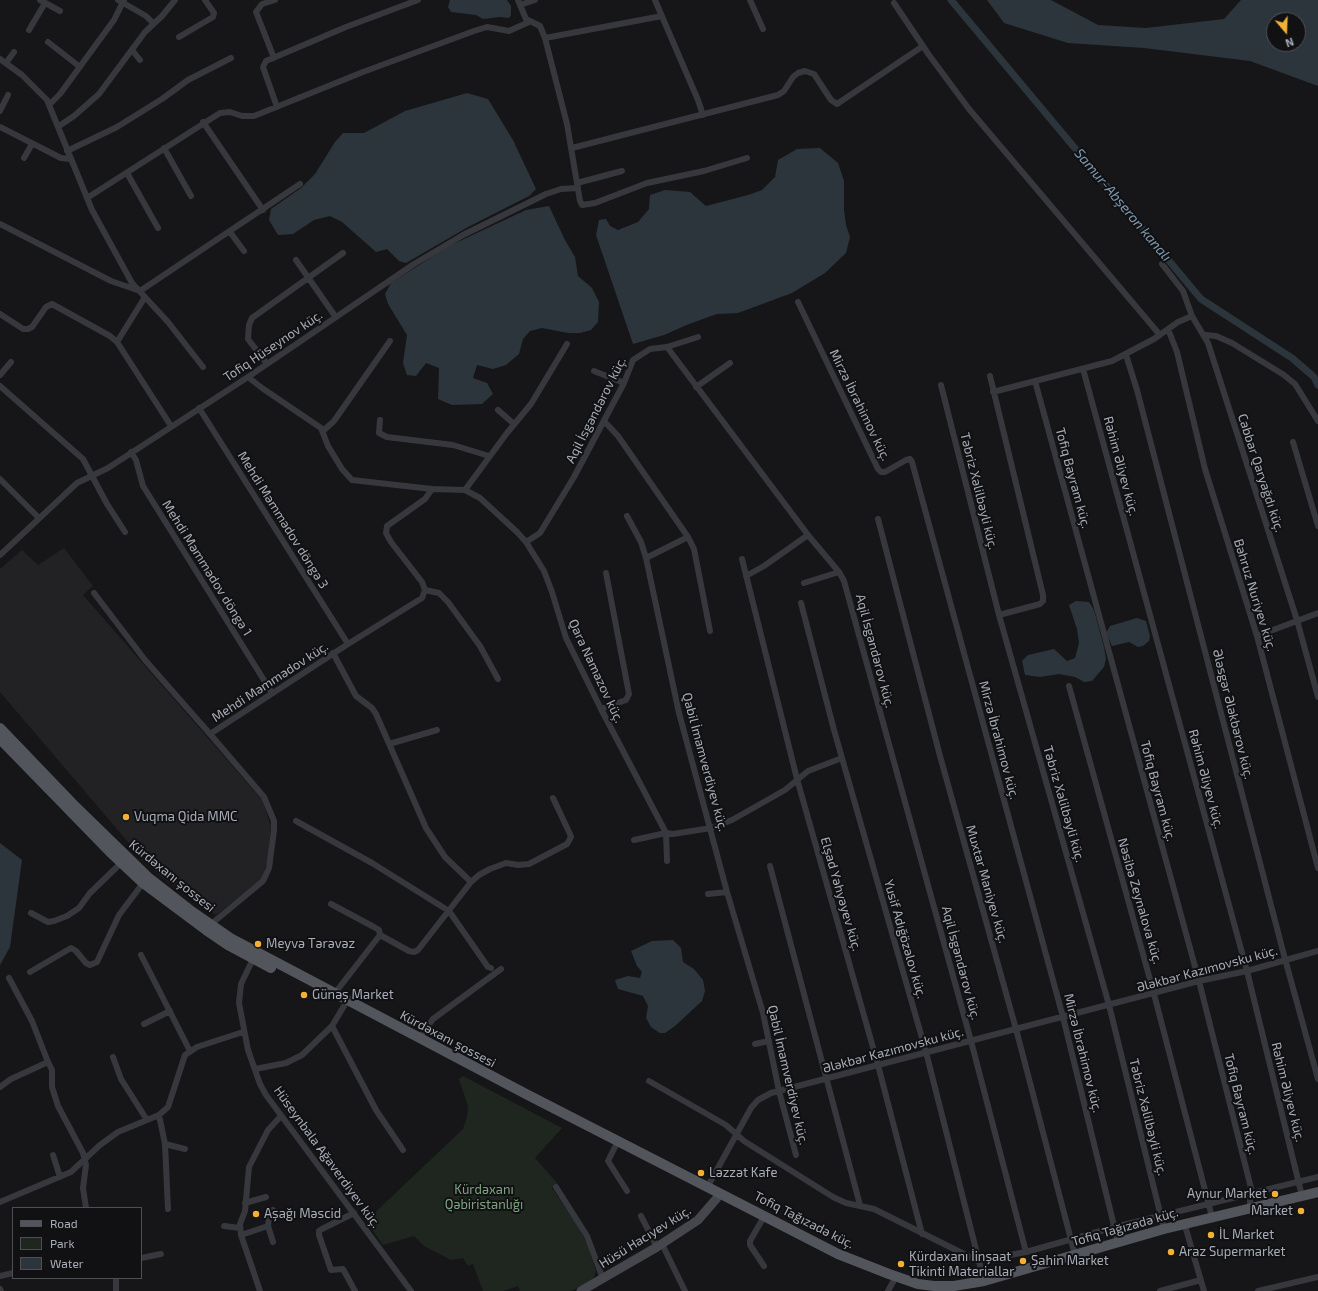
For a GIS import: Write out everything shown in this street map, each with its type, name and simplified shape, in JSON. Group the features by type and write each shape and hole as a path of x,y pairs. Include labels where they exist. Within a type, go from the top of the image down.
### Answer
{"main road":[{"name":"Kürdəxanı şossesi","path":"0,728 136,866 210,925 255,956 335,994 419,1038 524,1097 616,1146 718,1196"},
{"name":"Kürdəxanı şossesi","path":"0,739 121,863 143,883 206,930 344,1006 524,1097 708,1186 718,1196"},
{"name":"Tofiq Tağızadə küç.","path":"960,1291 1014,1280 1119,1245 1164,1228 1318,1192"},
{"name":"Tofiq Tağızadə küç.","path":"718,1196 890,1286 925,1289 984,1281 1076,1254 1318,1199"},
{"name":"Tofiq Tağızadə küç.","path":"718,1196 838,1254 925,1289"}],"street":[{"path":"59,126 74,116 99,94 144,32 162,16 175,0"},
{"path":"179,37 214,16 205,0"},
{"path":"277,107 263,67 266,61 346,27 418,0"},
{"path":"535,0 519,3 526,19 529,22 540,26 545,38 558,80 572,148 580,201 582,205 587,205 647,183 704,171 747,158"},
{"path":"655,0 703,115"},
{"path":"750,0 763,29"},
{"path":"50,104 60,94 114,20 122,1 146,16 153,23"},
{"path":"271,1 262,4 256,12 274,58"},
{"path":"29,30 42,2 60,11"},
{"path":"894,3 969,109 1160,335"},
{"path":"545,38 662,16"},
{"path":"87,198 203,122 224,112 248,116 277,107 363,72 474,30 488,27 509,31 529,22"},
{"path":"48,42 80,67"},
{"path":"572,148 778,95 789,85 793,77 798,73 805,72 814,74 831,100 838,104 923,46"},
{"path":"132,50 140,60"},
{"path":"6,62 14,52"},
{"path":"68,151 123,124 188,80 230,58"},
{"path":"0,59 22,75 50,104 70,159 87,198 125,271 145,297 168,322 203,368"},
{"path":"0,111 8,95"},
{"path":"203,122 263,210"},
{"path":"0,127 61,158 70,159"},
{"path":"24,158 32,144"},
{"path":"164,148 191,196"},
{"name":"Tofiq Hüseynov küç.","path":"0,555 38,517 77,483 108,468 248,377 335,316 414,264 463,235 546,194 622,170"},
{"path":"127,173 158,228"},
{"path":"140,291 300,184"},
{"path":"0,224 111,282 140,291"},
{"path":"230,232 244,251"},
{"path":"267,364 248,339 250,321 252,318 343,253"},
{"path":"296,260 335,316"},
{"name":"Cabbar Qaryağdı küç.","path":"1162,264 1183,291 1192,316 1205,335 1297,620 1318,697"},
{"path":"117,342 145,297"},
{"name":"Mirzə İbrahimov küç.","path":"798,302 878,468 881,472 885,472 906,460 910,460 912,462 1064,1017 1119,1245"},
{"path":"0,314 23,329 28,329 32,327 46,307 52,304 100,330 117,342 171,426"},
{"path":"993,392 1112,361 1126,355 1192,316"},
{"name":"Bəhruz Nuriyev küç.","path":"1168,329 1175,347 1205,469 1257,636 1318,868"},
{"path":"1205,335 1216,336 1232,343 1284,375 1295,384 1318,421"},
{"path":"668,347 698,337"},
{"path":"323,431 334,421 390,341"},
{"path":"248,377 316,424 323,431 328,446 342,469 352,480 432,489 466,490 489,456 531,404 567,344"},
{"name":"Aqil İsgəndərov küç.","path":"526,542 535,538 574,477 624,383 636,357 657,347 668,347 696,387 808,535 839,572 844,581 971,1041 1026,1252"},
{"name":"Ələsgər Ələkbərov küç.","path":"1126,355 1137,390 1285,959 1318,1079"},
{"path":"0,375 12,362"},
{"path":"696,387 730,363"},
{"name":"Rəhim Əliyev küç.","path":"1083,368 1246,971 1302,1196"},
{"path":"594,371 624,383"},
{"path":"990,376 1043,595 1043,602 1040,604 999,615"},
{"name":"Tofiq Bayram küç.","path":"1035,381 1199,981 1252,1192 1250,1208"},
{"name":"Təbriz Xəlilbəyli küç.","path":"942,385 999,615 1109,1005 1164,1228"},
{"path":"0,386 83,459 107,504 125,532"},
{"name":"Mehdi Məmmədov döngə 3","path":"199,408 348,644"},
{"path":"498,410 514,424"},
{"path":"380,420 379,433 387,437 454,445 489,456"},
{"path":"604,421 618,436 688,537 694,549 710,631"},
{"path":"1294,442 1318,526"},
{"name":"Mehdi Məmmədov döngə 1","path":"131,452 136,460 143,486 272,693"},
{"path":"0,479 38,517"},
{"path":"432,489 424,499 387,526 386,533 391,542 422,582 425,590 439,593 448,602 473,636 498,679"},
{"name":"Qara Namazov küç.","path":"466,490 480,498 498,513 526,542 544,571 566,638 601,710 666,833"},
{"name":"Qabil İmamverdiyev küç.","path":"627,516 641,542 646,558 679,712 769,1041 796,1155"},
{"name":"Muxtar Maniyev küç.","path":"878,519 940,756 1016,1029 1070,1239 1076,1254"},
{"path":"746,576 764,566 808,535"},
{"path":"646,558 688,537"},
{"name":"Elşad Yəhyəyev küç.","path":"742,559 750,598 797,778 878,1065 922,1234"},
{"path":"804,583 839,572"},
{"path":"601,710 626,700 629,694 606,573"},
{"name":"Mehdi Məmmədov küç.","path":"210,925 263,881 269,868 274,821 264,797 210,734 333,653 422,598 425,590"},
{"path":"94,593 145,660 210,734"},
{"name":"Yusif Adığözəlov küç.","path":"801,603 842,758 926,1052 984,1281"},
{"path":"1257,636 1297,620 1318,614"},
{"path":"333,653 356,696 372,708 376,714 426,828 445,857 471,882"},
{"name":"Nəsibə Zeynalova küç.","path":"1069,686 1154,994 1212,1217"},
{"path":"389,744 437,730"},
{"path":"634,840 666,833 673,834 711,828 740,816 785,790 797,778 808,771 842,758"},
{"path":"331,904 374,927 378,930 380,935 414,952 418,950 471,882 479,875 506,863 518,866 529,864 567,844 571,837 553,798"},
{"path":"296,821 372,863 449,911 488,967 491,968"},
{"path":"666,833 667,861"},
{"path":"32,913 48,922 54,922 67,916 79,908 90,893 121,863"},
{"path":"770,866 860,1205"},
{"path":"30,972 71,948 76,951 86,963 90,965 97,962 119,915 143,883"},
{"path":"708,894 727,892"},
{"path":"335,994 380,935"},
{"name":"Ələkbər Kazımovsku küç.","path":"708,1186 735,1134 755,1103 764,1097 826,1078 1154,994 1199,981 1246,971 1318,951"},
{"path":"141,955 190,1051"},
{"name":"Hüseynbala Ağaverdiyev küç.","path":"255,956 243,978 240,992 240,1012 243,1032 255,1069 266,1095 411,1291"},
{"path":"419,1038 434,1019 501,970"},
{"path":"9,978 29,1015 52,1070 52,1087 56,1102 78,1141 85,1160 83,1188 86,1207"},
{"path":"255,1069 286,1062 302,1055 332,1026 344,1006"},
{"path":"144,1024 170,1011"},
{"path":"332,1026 376,1110 403,1150"},
{"path":"0,1202 71,1172 113,1134 126,1127 159,1115 168,1107 181,1062 190,1051 243,1032"},
{"path":"755,1044 769,1041"},
{"path":"114,1057 121,1079 147,1120"},
{"path":"0,1087 48,1062"},
{"path":"649,1081 726,1125 744,1141 833,1197 846,1203 874,1209 978,1261 1026,1252 1070,1239 1252,1192 1318,1177"},
{"path":"159,1115 165,1144 168,1209"},
{"path":"260,1291 240,1228 245,1211 249,1167 268,1130 281,1116"},
{"path":"165,1144 185,1149"},
{"path":"616,1146 608,1161 627,1191"},
{"path":"53,1154 60,1177"},
{"path":"556,1187 587,1236 603,1278"},
{"name":"Hüsü Hacıyev küç.","path":"580,1291 659,1245 698,1220 718,1196"},
{"path":"245,1203 266,1197"},
{"path":"273,1210 269,1217 268,1226 274,1242"},
{"path":"354,1213 319,1231 331,1270 343,1269 354,1291"},
{"path":"641,1216 685,1291"},
{"path":"762,1220 750,1241 750,1244 764,1266"},
{"path":"224,1226 240,1228"},
{"path":"241,1235 268,1226"},
{"path":"1186,1229 1204,1291"},
{"path":"142,1258 160,1254"},
{"path":"0,1276 12,1273"},
{"path":"1258,1291 1318,1277"},
{"path":"116,1279 116,1291"},
{"path":"1160,1291 1201,1280"}],"shaded area":[{"path":"64,548 93,586 83,595 263,801 271,827 267,863 260,881 216,915 161,877 128,842 0,692 0,569 22,550 38,565"}],"green space":[{"name":"Kürdəxanı Qəbiristanlığı","path":"463,1076 562,1128 535,1158 558,1184 552,1188 579,1228 588,1246 596,1271 593,1280 571,1291 520,1291 518,1286 504,1291 483,1291 473,1264 468,1266 463,1258 451,1260 424,1246 414,1236 383,1245 366,1221 463,1129 467,1117 468,1106 459,1079"}],"water":[{"path":"450,0 507,0 511,6 511,15 509,18 500,17 483,19 476,15 451,12 448,7"},
{"path":"987,0 1051,0 1098,25 1146,28 1224,19 1241,0 1318,0 1318,86 1250,61 1144,48 1068,43 1004,23"},
{"path":"467,93 488,99 513,140 536,189 529,196 468,227 406,263 399,261 387,249 376,252 342,222 330,216 314,220 293,234 278,235 269,220 271,209 301,188 315,174 335,142 343,133 364,133 405,111"},
{"path":"820,148 838,163 844,181 844,210 846,225 850,237 846,253 825,273 792,293 738,313 717,314 664,335 633,344 596,235 599,220 606,219 610,226 618,230 638,222 649,209 650,195 665,190 690,192 706,206 748,195 762,190 775,177 778,160 797,149"},
{"path":"549,206 575,257 578,276 592,288 599,302 598,322 591,330 580,333 568,333 542,328 530,331 523,339 519,354 506,365 493,369 477,365 473,378 487,383 493,394 482,404 452,405 438,399 439,368 426,363 416,376 407,375 403,363 407,335 388,304 385,294 391,283 449,246 526,210"},
{"path":"1076,601 1089,602 1094,610 1104,647 1106,659 1104,667 1092,681 1084,682 1075,677 1059,674 1040,677 1025,675 1022,661 1028,655 1054,649 1067,661 1075,658 1079,643 1077,629 1069,605"},
{"path":"1137,618 1146,621 1150,636 1149,641 1143,646 1138,647 1129,642 1112,646 1106,633 1110,626"},
{"path":"0,843 22,860 10,947 0,965"},
{"path":"673,940 681,948 683,962 694,969 703,980 705,991 702,1001 675,1026 665,1033 660,1033 651,1027 646,1018 648,1006 643,996 618,989 615,980 628,976 640,978 642,972 637,966 631,951 652,941"}],"waterway":[{"name":"Samur-Abşeron kanalı","path":"951,0 1201,299 1292,358 1314,377 1318,385"}],"place":[{"name":"Vuqma Qida MMC","path":"126,817"},
{"name":"Meyvə Tərəvəz","path":"258,944"},
{"name":"Günəş Market","path":"304,995"},
{"name":"Ləzzət Kafe","path":"701,1173"},
{"name":"Aynur Market","path":"1275,1194"},
{"name":"Market","path":"1301,1211"},
{"name":"Aşağı Məscid","path":"256,1214"},
{"name":"İL Market","path":"1211,1235"},
{"name":"Araz Supermarket","path":"1171,1252"},
{"name":"Şahin Market","path":"1023,1261"},
{"name":"Kürdəxanı İinşaat Tikinti Materiallar","path":"901,1264"}]}
